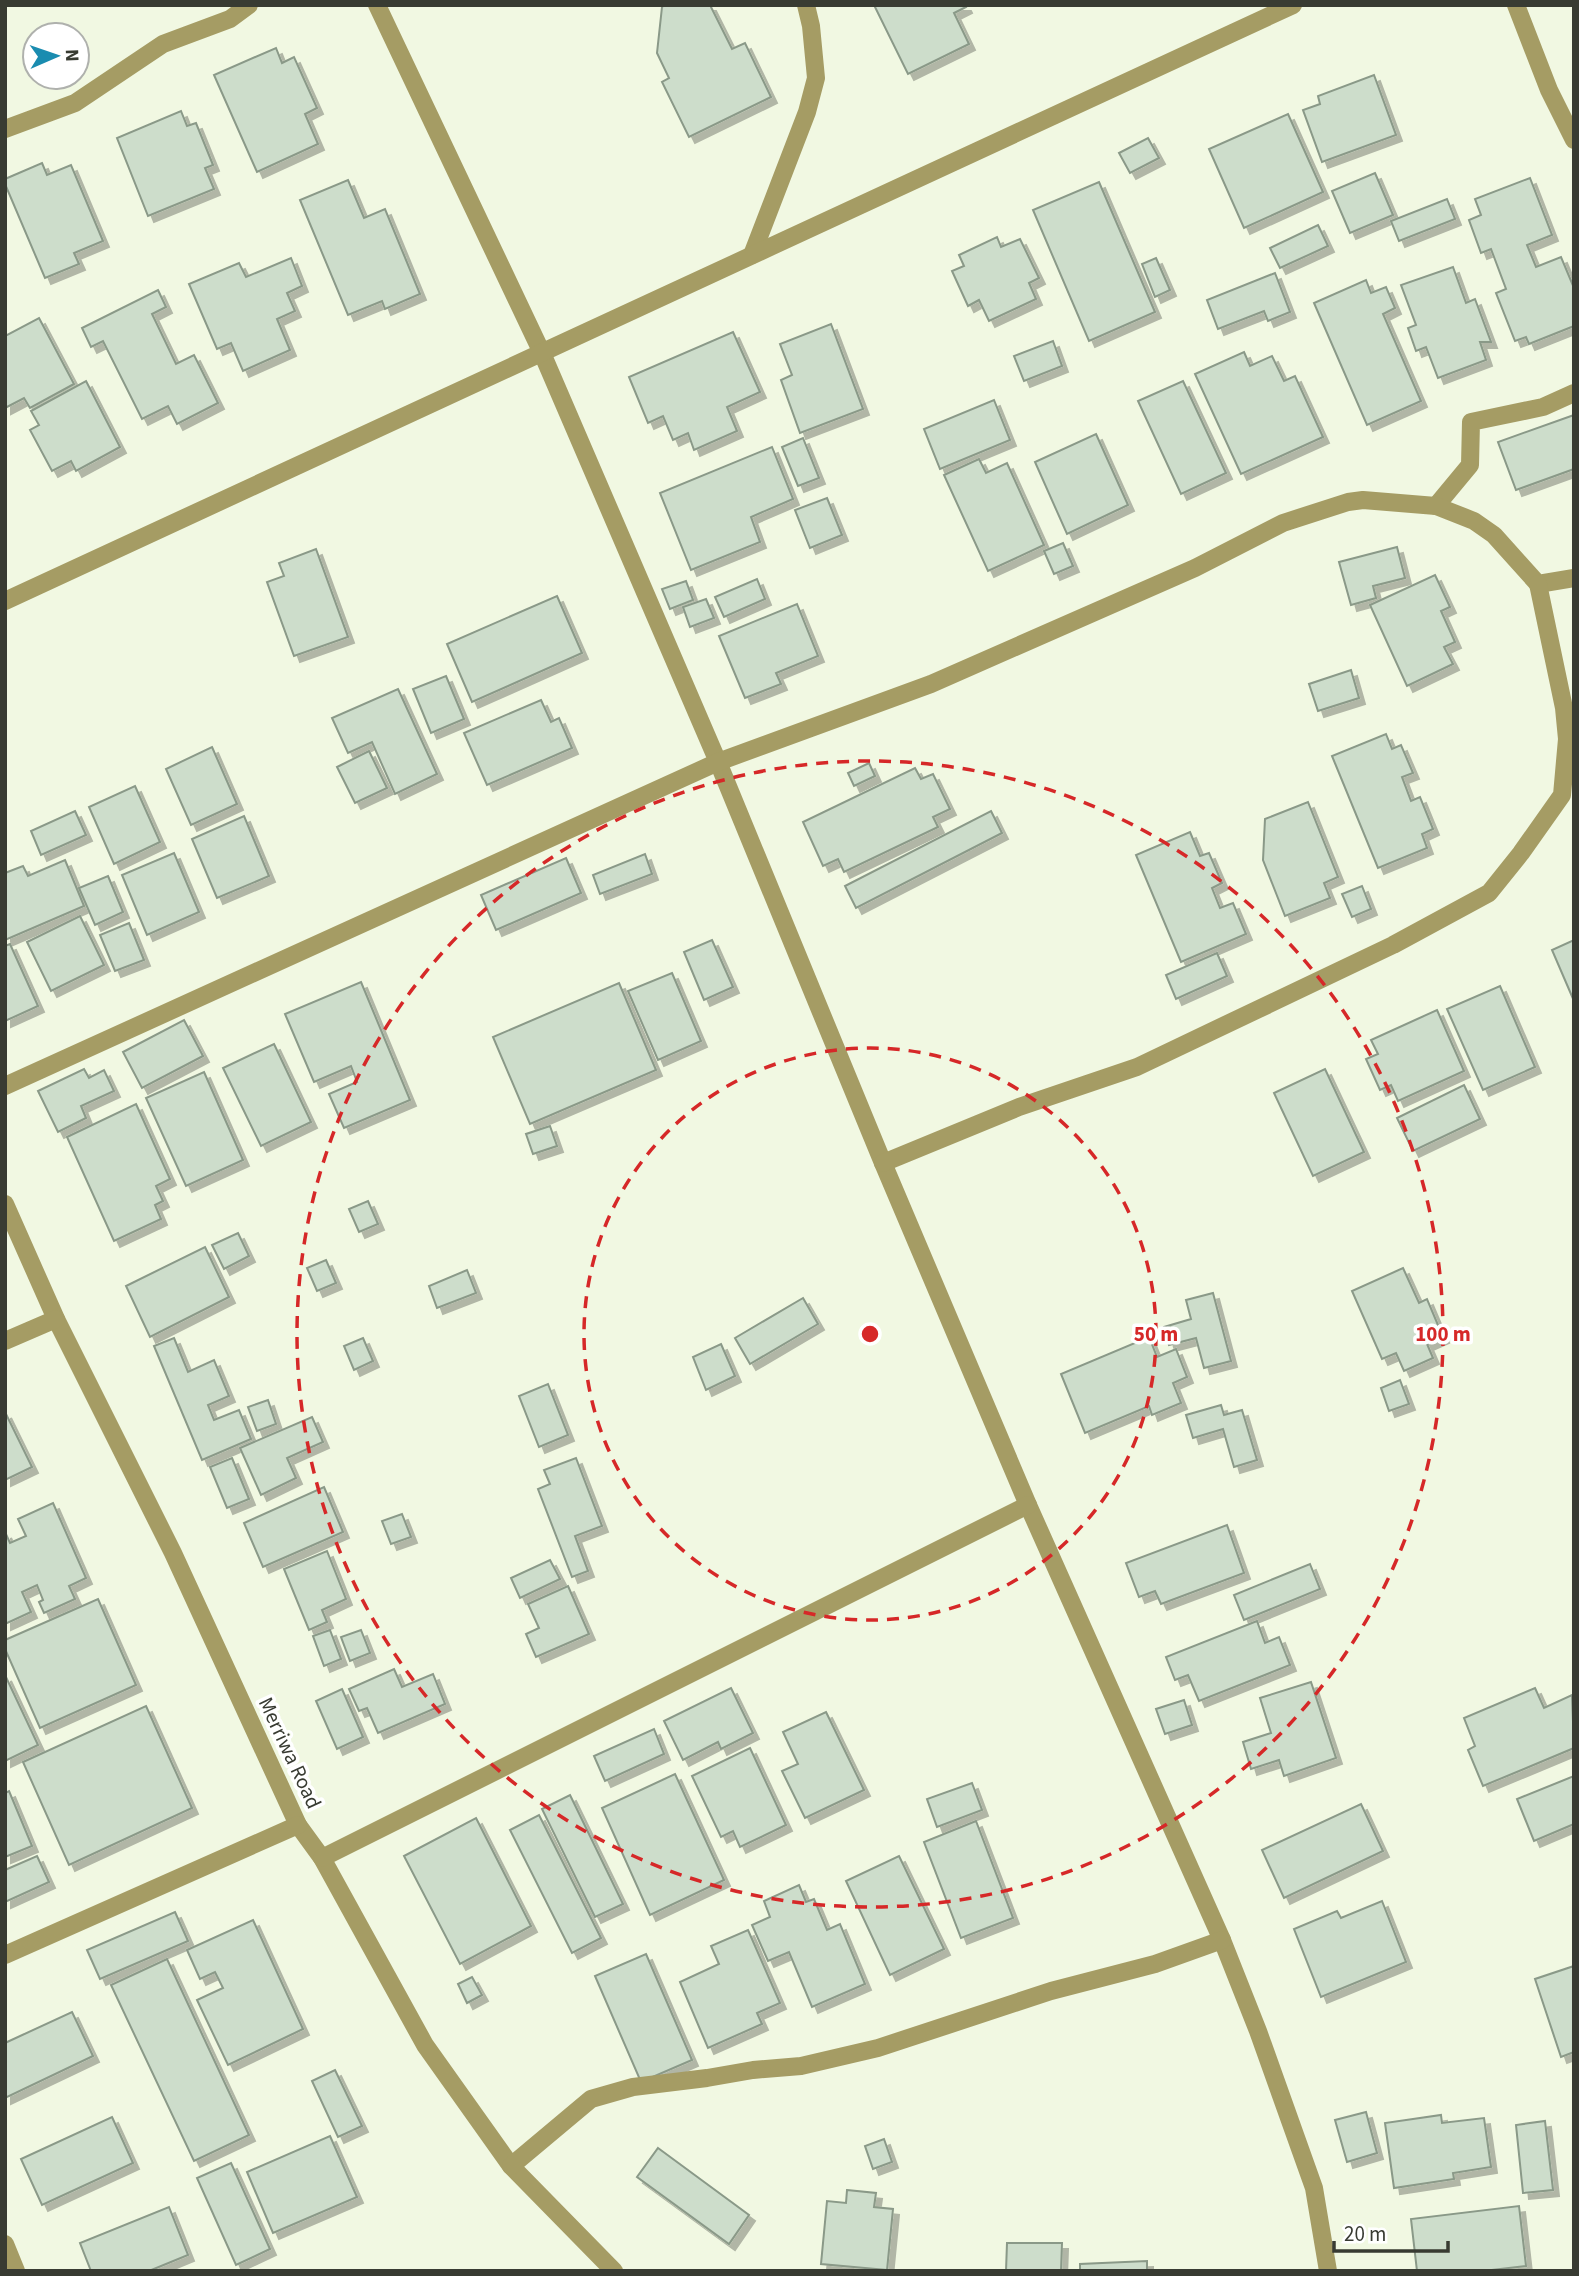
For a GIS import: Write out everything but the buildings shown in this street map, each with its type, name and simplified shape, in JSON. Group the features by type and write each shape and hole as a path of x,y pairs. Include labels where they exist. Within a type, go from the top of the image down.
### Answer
{"street":[{"path":"5,129 75,103 163,44 230,19 249,5"},
{"path":"377,5 542,353 718,762 1028,1505 1222,1940 1258,2031 1314,2188 1328,2271"},
{"path":"752,256 807,112 816,78 811,26 806,5"},
{"path":"5,601 1293,5"},
{"path":"1516,5 1549,90 1574,139"},
{"path":"1436,506 1470,465 1472,422 1543,407 1574,393"},
{"path":"5,1086 718,762 931,684 1195,568 1283,523 1348,502 1363,500 1436,506 1474,521 1494,535 1538,584 1564,708 1567,739 1562,795 1489,893 1393,944 1137,1067 1019,1107 884,1163"},
{"path":"1538,584 1574,578"},
{"name":"Merriwa Road","path":"5,1205 56,1319 173,1553 298,1825 322,1858 425,2045 511,2165 614,2271"},
{"path":"5,1341 56,1319"},
{"path":"322,1858 1028,1505"},
{"path":"5,1955 298,1825"},
{"path":"511,2165 591,2099 633,2087 801,2066 878,2048 1051,1991 1155,1964 1222,1940"},
{"path":"5,2244 16,2271"}]}
